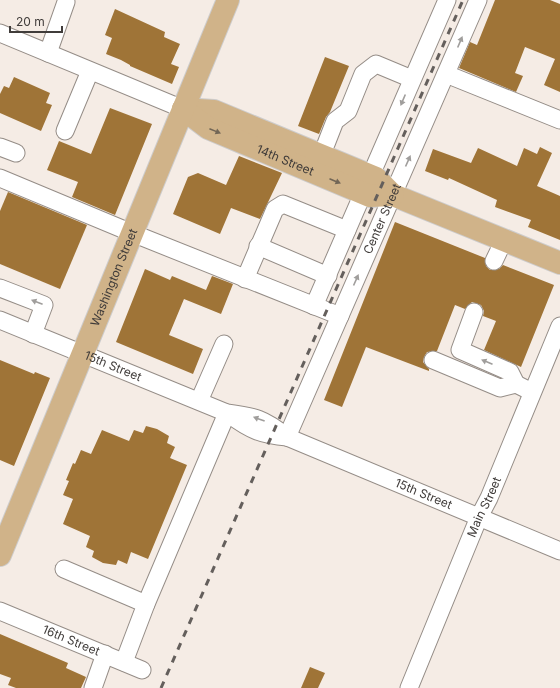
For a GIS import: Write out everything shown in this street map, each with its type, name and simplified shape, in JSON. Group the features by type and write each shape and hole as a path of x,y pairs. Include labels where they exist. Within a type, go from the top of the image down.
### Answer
{"main road":[{"name":"Washington Street","path":"0,555 228,0"},
{"name":"14th Street","path":"183,109 208,128 366,184 370,196 393,195 560,263"}],"street":[{"path":"314,306 446,0"},
{"name":"Center Street","path":"286,437 478,0"},
{"path":"48,53 66,2"},
{"name":"14th Street","path":"0,34 183,109"},
{"path":"326,144 335,121 348,110 363,74 376,64 412,79"},
{"path":"65,131 90,70"},
{"path":"446,74 560,120"},
{"path":"0,147 16,153"},
{"path":"0,178 245,279 340,316"},
{"path":"245,279 275,209 284,204 347,230"},
{"path":"494,262 504,240"},
{"path":"258,246 328,276"},
{"path":"0,288 44,305 33,334"},
{"path":"474,312 460,350 510,372 516,384 533,392"},
{"name":"15th Street","path":"0,320 227,413 252,416 268,422 286,437 560,551"},
{"name":"Main Street","path":"409,688 479,517 489,498 560,326"},
{"path":"199,402 224,344"},
{"path":"433,360 500,388 516,384"},
{"path":"124,662 146,604 227,413"},
{"path":"64,569 146,604"},
{"name":"16th Street","path":"0,611 142,670"},
{"path":"93,688 105,654"}],"building":[{"path":"495,0 550,0 560,4 560,92 544,85 555,59 525,47 515,73 523,76 516,92 459,68 470,42 477,45"},
{"path":"115,9 165,32 164,37 180,44 171,64 179,67 172,84 106,54 112,38 105,35"},
{"path":"325,57 349,66 319,134 298,126"},
{"path":"14,77 50,93 46,103 52,105 41,131 0,113 0,94 4,86 9,88"},
{"path":"110,108 152,124 115,215 72,197 78,182 47,170 59,141 91,154"},
{"path":"540,147 552,153 537,186 560,196 560,240 528,227 531,220 495,207 497,200 449,178 448,180 425,171 433,149 471,163 478,148 517,166 524,148 537,154"},
{"path":"239,156 282,173 260,219 231,208 220,234 173,214 188,177 198,173 226,185"},
{"path":"8,192 87,225 60,289 0,264 0,211"},
{"path":"395,222 485,258 486,266 490,270 499,269 503,265 554,285 521,367 484,350 496,321 483,316 484,311 481,305 472,302 465,309 455,305 437,351 427,352 424,357 423,362 429,371 366,347 342,407 324,400"},
{"path":"145,269 170,280 172,276 206,290 212,276 233,284 221,314 184,299 169,335 203,349 193,374 116,342"},
{"path":"0,360 34,374 35,372 50,378 14,466 0,460"},
{"path":"146,426 157,429 169,436 167,443 175,447 170,458 187,465 148,559 131,552 127,564 118,560 116,565 103,563 92,557 94,551 86,547 90,536 63,524 73,499 63,495 69,481 66,480 73,463 75,464 81,450 91,454 102,430 129,441 134,430 143,433"},
{"path":"0,634 68,663 66,668 86,677 81,688 16,688 8,685 11,678 0,674"},
{"path":"310,667 325,673 318,688 301,688"}],"railway":[{"path":"161,688 463,0"}]}
